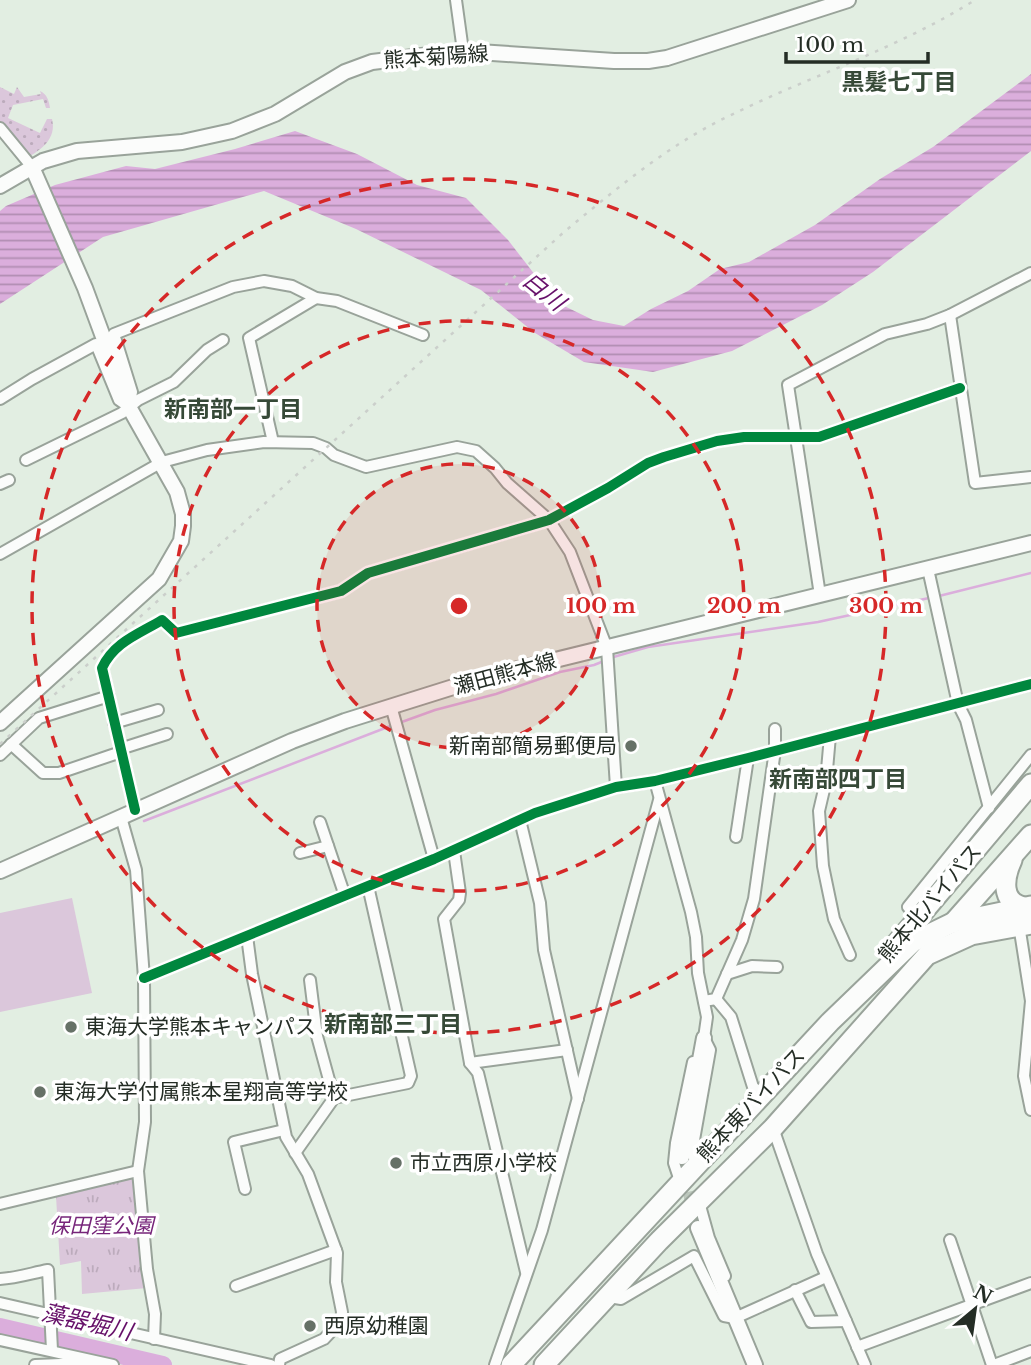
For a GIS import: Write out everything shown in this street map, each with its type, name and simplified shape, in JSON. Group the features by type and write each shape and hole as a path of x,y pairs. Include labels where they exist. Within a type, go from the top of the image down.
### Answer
{"highway":[{"name":"熊本北バイパス","path":"830,1022 1031,785"},
{"name":"熊本北バイパス","path":"927,955 1031,835"},
{"path":"1016,853 1005,880 1006,890 1011,902 1026,916"},
{"path":"952,878 949,897 959,919 979,928 996,930"},
{"name":"熊本東バイパス","path":"510,1365 680,1181 689,1161 762,1094 830,1022 913,942 959,919 1026,916"},
{"name":"熊本東バイパス","path":"544,1365 659,1241 773,1128 927,955 971,935 996,930 1026,916"}],"main road":[{"name":"熊本菊陽線","path":"0,186 43,161 77,151 182,142 232,131 275,114 345,72 372,62 463,51 648,61 667,58 830,3 848,0"},
{"path":"0,723 159,579 181,541 183,514 177,492 162,462 137,425 129,407 85,288 32,167"},
{"name":"瀬田熊本線","path":"0,871 292,741 391,706 482,678 1031,543"},
{"path":"689,1161 704,1038"},
{"path":"698,1228 737,1316 755,1365"}],"street":[{"path":"456,0 463,51"},
{"path":"0,128 32,167"},
{"path":"820,595 788,384 885,334 927,324 950,315 1031,272"},
{"path":"129,407 132,392 114,334 233,287 264,281 292,286 316,298 337,301 423,335"},
{"path":"273,442 249,338 316,298"},
{"path":"950,315 975,483 1031,477"},
{"path":"26,460 122,413 138,400 174,382 207,350 223,340"},
{"path":"0,399 96,344 119,401 129,407"},
{"path":"135,810 102,668 107,657 120,644 162,620 176,633 341,591 368,573 549,520 648,463 717,441 744,437 819,437 960,388"},
{"path":"0,554 162,462 208,450 273,442 313,443 327,448 334,456 366,467 457,447 476,451 549,520 570,552 607,648 616,787"},
{"path":"928,569 958,705 965,720 989,808"},
{"path":"144,978 434,859 520,820 616,787 655,781 748,758 1031,684"},
{"path":"0,754 39,718 109,696"},
{"path":"391,706 434,859"},
{"path":"114,723 158,710"},
{"path":"716,999 742,940 754,899 775,750 775,729"},
{"path":"11,744 43,773 59,773 167,734"},
{"path":"830,736 820,811 823,866 826,891 834,919 850,955"},
{"path":"918,918 908,907 1031,755"},
{"path":"736,837 748,758"},
{"path":"655,781 691,912 696,937 698,973 707,1017 704,1038 696,1046 676,1143 674,1163 680,1181"},
{"path":"495,1365 542,1230 659,800"},
{"path":"121,817 136,870 144,978 145,1122 138,1171 147,1269 155,1314 154,1339"},
{"path":"520,820 540,902 544,950 579,1102"},
{"path":"320,822 345,896"},
{"path":"300,853 328,846"},
{"path":"454,850 460,893 444,919 470,1063 478,1073 526,1272"},
{"path":"295,1153 334,1098 408,1083 411,1076 368,886"},
{"path":"1026,916 1022,952 1031,1000 1024,1076 1031,1110"},
{"path":"247,936 286,1138 308,1174 336,1250 336,1282 342,1312 341,1321 324,1339 281,1359 279,1365"},
{"path":"727,974 752,966 777,967"},
{"path":"310,980 317,1035 334,1098"},
{"path":"704,1001 716,999"},
{"path":"716,999 731,1017 754,1087 762,1094"},
{"path":"470,1063 567,1050"},
{"path":"773,1128 826,1277 865,1365"},
{"path":"246,1188 234,1142 284,1130"},
{"path":"0,1204 138,1171"},
{"path":"699,1202 737,1316"},
{"path":"950,1240 993,1365 1031,1351"},
{"path":"236,1286 336,1250"},
{"path":"609,1297 621,1299 694,1256 724,1316 737,1316 826,1277"},
{"path":"0,1279 18,1278 48,1270 52,1347"},
{"path":"857,1347 1031,1283"},
{"path":"795,1290 811,1322 846,1321"},
{"path":"0,1303 271,1365"},
{"path":"0,1340 52,1347 113,1365"},
{"path":"35,1365 101,1362"}],"green space":[{"path":"0,87 14,94 17,87 24,97 41,94 40,91 48,100 50,108 46,108 43,99 13,105 8,118 40,133 47,119 52,119 50,138 42,148 25,159 6,127 0,122"},
{"path":"72,898 92,993 0,1012 0,913"},
{"name":"保田窪公園","path":"130,1178 136,1182 147,1288 82,1294 81,1261 60,1265 56,1196"}],"water":[{"name":"白川","path":"1031,74 1031,151 873,272 822,305 732,351 653,372 584,362 535,333 481,290 356,229 264,191 103,237 0,304 0,211 6,206 55,185 126,166 155,169 295,131 357,154 417,185 466,198 508,240 556,302 593,320 624,326 688,291 720,269 749,262 815,225 880,179 933,147"}],"waterway":[{"path":"939,596 1031,573"},
{"path":"610,658 648,647 818,622 929,598"},
{"path":"399,723 560,672 604,661"},
{"path":"144,821 393,725"},
{"name":"藻器堀川","path":"0,1327 163,1365"}],"tunnel":[{"path":"685,1171 698,1228"}],"railway":[{"path":"0,744 564,232 623,184 664,154 707,128 916,33 975,0"}],"cycle path":[{"path":"135,810 102,668 120,645 162,620 176,633 341,591 368,573 549,520 648,463 664,457 717,441 744,437 819,437 960,388"},
{"path":"144,978 434,859 535,813 616,787 655,781 748,758 1031,684"}],"place":[{"name":"新南部簡易郵便局","path":"631,746"},
{"name":"東海大学熊本キャンパス","path":"71,1027"},
{"name":"東海大学付属熊本星翔高等学校","path":"40,1092"},
{"name":"市立西原小学校","path":"396,1163"},
{"name":"西原幼稚園","path":"310,1326"}],"district":[{"name":"黒髪七丁目","path":"899,82"},
{"name":"新南部一丁目","path":"233,409"},
{"name":"新南部四丁目","path":"838,779"},
{"name":"新南部三丁目","path":"393,1024"}]}
